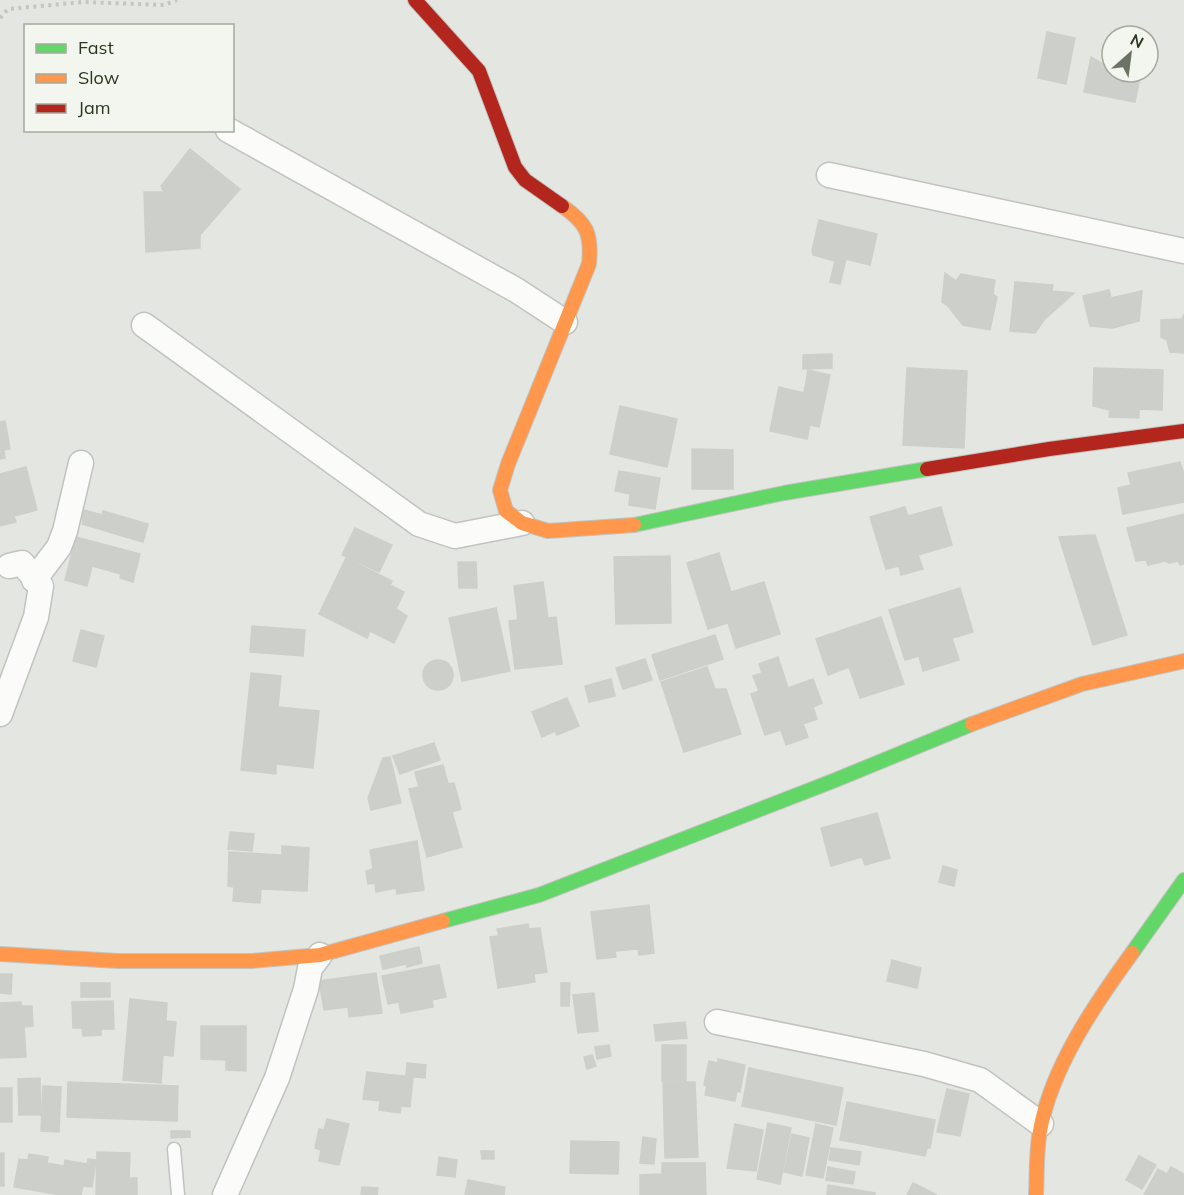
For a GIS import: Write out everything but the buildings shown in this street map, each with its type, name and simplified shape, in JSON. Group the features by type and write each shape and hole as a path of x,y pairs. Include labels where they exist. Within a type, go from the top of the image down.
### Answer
{"street":[{"path":"415,0 479,71 515,166 525,180 573,214 584,226 591,244 589,264 508,464 500,490 506,511 522,523 548,531 642,524 784,493 1049,449 1184,431"},
{"path":"232,132 516,290 566,322"},
{"path":"829,175 1184,251"},
{"path":"144,325 419,524 455,536 522,523"},
{"path":"34,580 59,547 81,464"},
{"path":"2,702 36,617 41,586 22,563 9,566"},
{"path":"0,954 118,961 252,961 320,955 539,895 833,781 1004,711 1082,684 1184,661"},
{"path":"1036,1195 1041,1124 1063,1066 1093,1009 1184,880"},
{"path":"225,1195 277,1078 306,989 310,968 320,955"},
{"path":"717,1022 924,1064 980,1080 1041,1124"}],"lane":[{"path":"174,1149 178,1195"}],"path":[{"path":"0,18 8,9 83,2 143,2 164,5 177,0"}],"traffic: fast":[{"path":"634,525 784,493 927,469"},
{"path":"443,921 539,895 833,781 972,724"},
{"path":"1132,953 1184,880"}],"traffic: slow":[{"path":"562,206 577,218 586,230 590,245 589,264 508,464 500,490 506,511 522,523 548,531 634,525"},
{"path":"972,724 1082,684 1184,661"},
{"path":"0,954 118,961 252,961 320,955 443,921"},
{"path":"1036,1195 1039,1139 1054,1084 1076,1038 1132,953"}],"traffic: jam":[{"path":"415,0 479,71 515,167 525,180 562,206"},
{"path":"927,469 1049,449 1184,431"}]}
